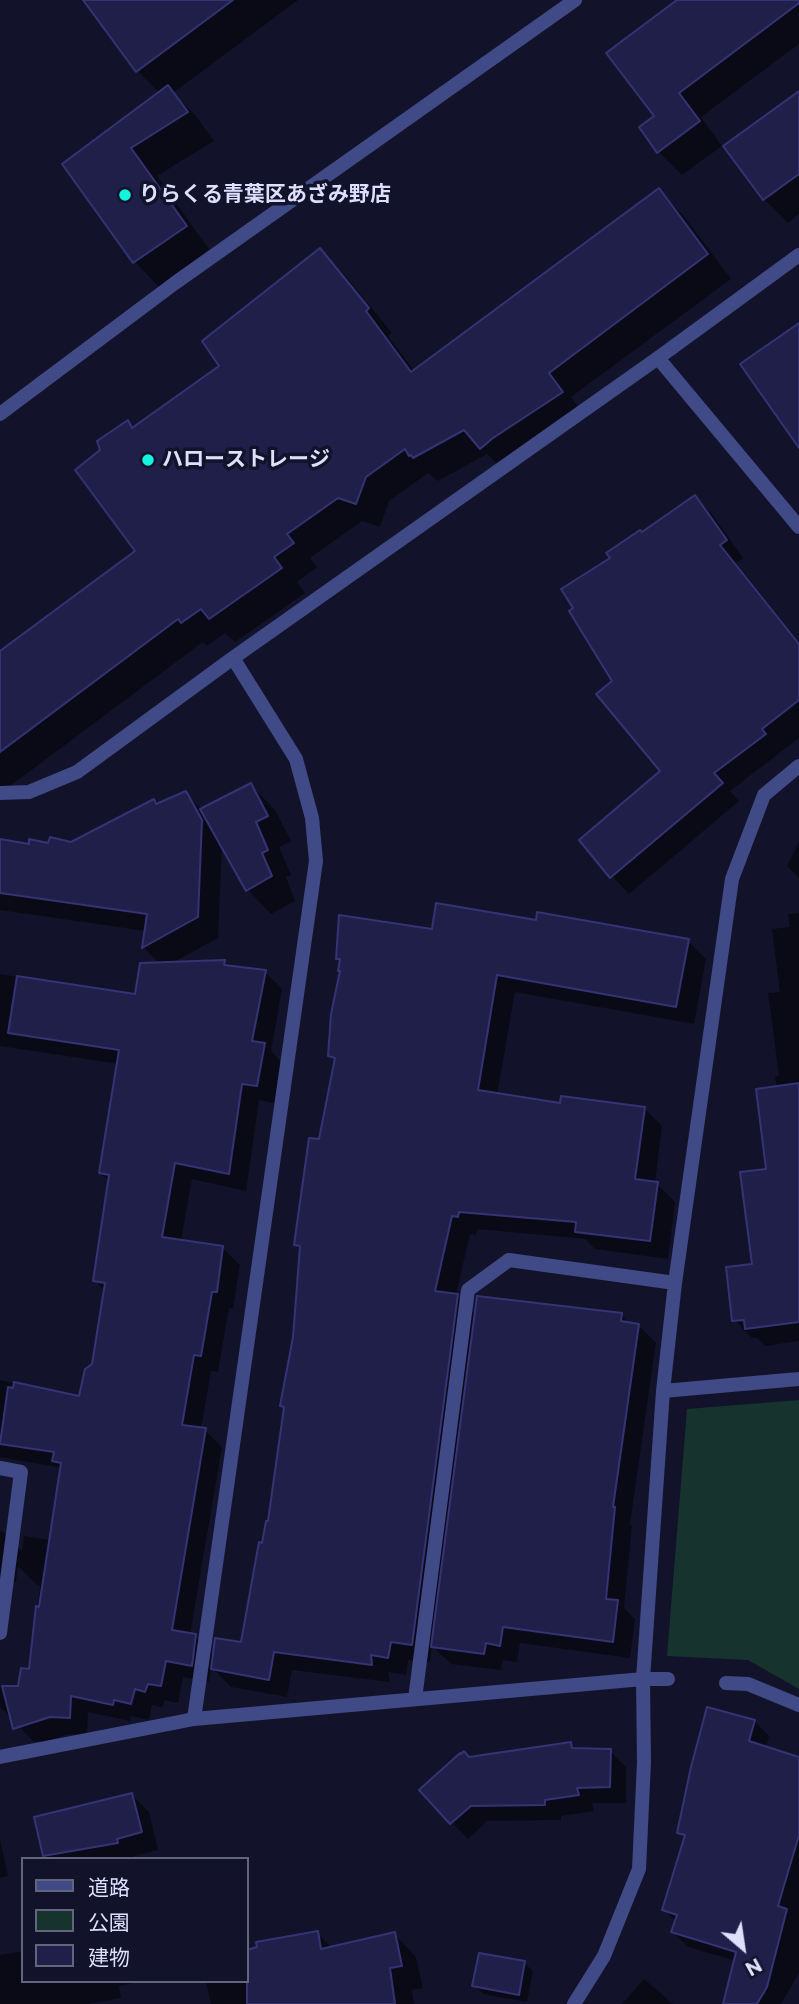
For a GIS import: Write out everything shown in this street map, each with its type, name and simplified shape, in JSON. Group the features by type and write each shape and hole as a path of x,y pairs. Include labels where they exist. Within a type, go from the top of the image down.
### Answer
{"street":[{"path":"0,414 175,283 575,0"},
{"path":"0,793 29,792 77,772 799,255"},
{"path":"658,358 799,527"},
{"path":"194,1718 316,861 312,818 296,759 233,658"},
{"path":"574,2004 604,1956 639,1869 644,1762 643,1679 663,1391 675,1283 732,878 764,795 799,766"},
{"path":"415,1699 468,1290 509,1261 675,1283"},
{"path":"663,1391 799,1379"},
{"path":"0,1468 21,1472 0,1633"},
{"path":"0,1757 194,1718 668,1679"},
{"path":"726,1683 748,1684 799,1705"}],"green space":[{"path":"799,1400 799,1689 748,1660 667,1656 687,1409"}],"building":[{"path":"83,0 233,0 136,72"},
{"path":"677,0 799,0 799,3 679,93 700,121 657,153 639,127 654,116 606,53"},
{"name":"りらくる青葉区あざみ野店","path":"168,85 188,112 131,148 187,226 133,263 62,164"},
{"path":"799,91 799,174 763,200 723,146"},
{"path":"659,188 708,254 549,373 563,392 480,449 464,430 413,458 405,449 366,477 356,504 338,498 287,534 294,543 274,557 282,568 209,619 201,609 181,623 178,619 0,752 0,651 135,551 75,470 100,450 97,441 128,420 132,428 219,366 202,341 320,248 369,308 366,311 411,372"},
{"path":"799,323 799,448 740,364"},
{"path":"695,495 727,540 720,545 799,644 799,700 762,729 766,734 714,773 723,783 610,878 579,840 660,771 596,694 612,681 569,611 573,608 561,589 610,558 606,553"},
{"path":"251,783 268,816 256,822 268,850 262,853 272,876 246,891 200,809"},
{"path":"186,791 202,820 198,917 142,948 147,914 0,893 0,839 29,844 29,839 48,843 50,837 71,842 154,799 156,804"},
{"path":"436,903 536,920 537,912 689,939 676,1007 497,975 478,1090 560,1103 561,1096 645,1107 635,1179 658,1182 650,1241 575,1232 576,1222 459,1212 458,1217 452,1216 435,1291 458,1294 412,1645 391,1642 388,1658 371,1655 372,1665 274,1652 269,1680 211,1669 215,1638 241,1642 259,1542 262,1543 268,1521 284,1407 280,1406 293,1337 300,1246 294,1245 309,1138 319,1139 335,1058 328,1056 331,1014 340,971 340,959 336,959 339,915 432,929"},
{"path":"225,960 224,965 266,970 252,1041 265,1043 257,1086 242,1084 229,1174 175,1163 162,1237 223,1246 217,1292 212,1292 201,1356 194,1355 182,1425 206,1428 172,1630 196,1634 192,1666 166,1661 161,1686 148,1684 145,1692 135,1689 131,1704 114,1700 113,1705 71,1696 70,1718 50,1717 13,1729 2,1686 18,1686 21,1668 29,1669 36,1606 39,1607 61,1463 52,1461 54,1452 0,1444 8,1387 13,1388 14,1382 79,1396 85,1369 92,1364 105,1283 93,1281 109,1175 99,1173 119,1050 8,1033 17,976 135,994 140,963"},
{"path":"799,1083 799,1322 745,1329 744,1320 732,1321 726,1267 752,1264 740,1172 766,1169 756,1089"},
{"path":"477,1296 622,1313 621,1321 639,1324 613,1507 606,1599 618,1600 613,1642 503,1627 500,1646 486,1643 484,1654 431,1647"},
{"path":"707,1707 755,1720 749,1741 799,1757 799,1835 778,1906 787,1909 767,1987 757,2004 723,2004 736,1952 671,1932 677,1915 662,1910 685,1835 677,1833"},
{"path":"571,1742 572,1748 611,1749 610,1787 577,1788 579,1795 545,1800 545,1805 471,1806 450,1824 419,1790 464,1751 469,1757"},
{"path":"132,1793 142,1832 117,1839 118,1843 43,1856 34,1817"},
{"path":"318,1931 321,1949 395,1932 402,1966 390,1968 395,2004 247,2004 248,1950 257,1947 256,1942"},
{"path":"479,1953 525,1961 519,1995 472,1986"}],"place":[{"name":"りらくる青葉区あざみ野店","path":"125,195"},
{"name":"ハローストレージ","path":"148,460"}]}
